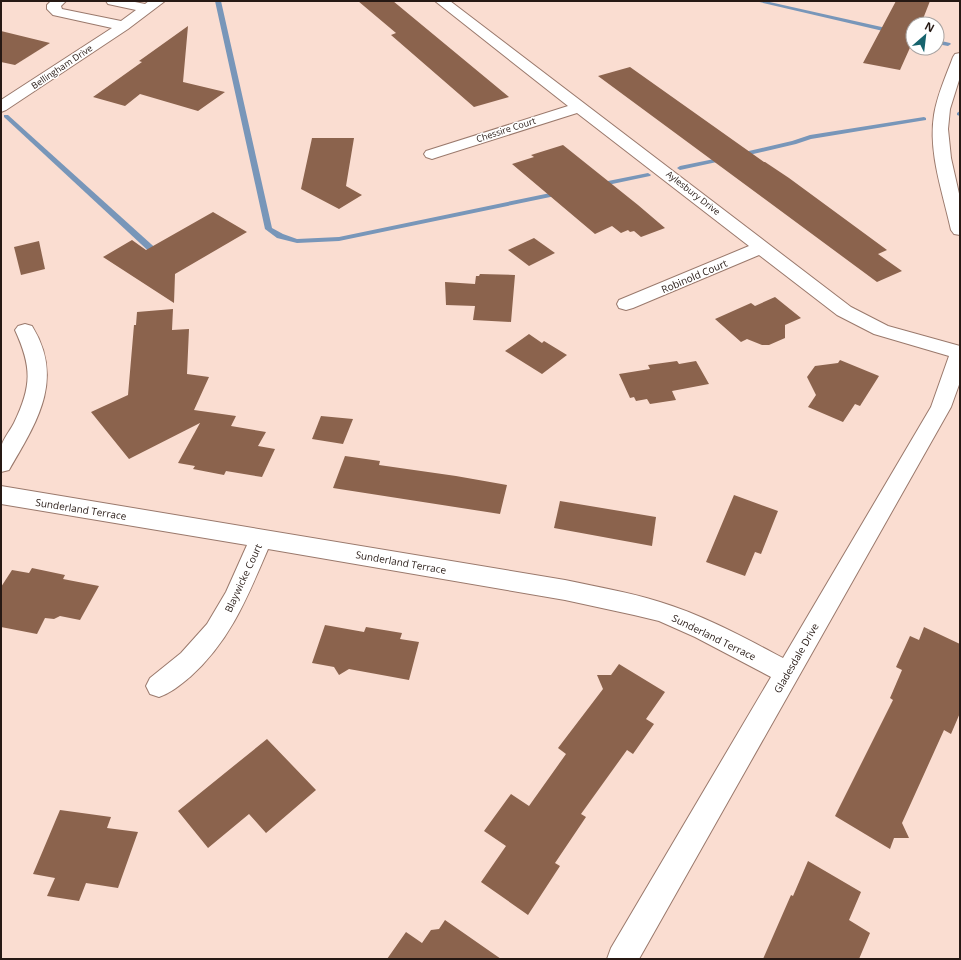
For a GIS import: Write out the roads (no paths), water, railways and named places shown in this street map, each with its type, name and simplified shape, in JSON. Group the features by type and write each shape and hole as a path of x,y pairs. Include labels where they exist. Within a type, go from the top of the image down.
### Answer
{"street":[{"path":"59,1 54,5 54,9 58,12 123,26"},
{"name":"Bellingham Drive","path":"113,1 153,5"},
{"name":"Aylesbury Drive","path":"442,1 844,311 881,330 960,353"},
{"name":"Bellingham Drive","path":"1,107 153,5"},
{"path":"960,57 954,96 941,114 940,130 941,147 960,230"},
{"name":"Chessire Court","path":"432,154 580,107"},
{"name":"Robinold Court","path":"626,304 762,247"},
{"path":"1,464 24,427 32,408 38,378 36,355 25,330"},
{"name":"Gladesdale Drive","path":"622,959 941,407 960,353"},
{"name":"Sunderland Terrace","path":"1,495 565,590 648,608 674,616 787,673"},
{"name":"Blaywicke Court","path":"159,686 207,643 230,609 261,539"}],"waterway":[{"path":"218,1 269,229 280,236 297,241 339,239 560,193"},
{"path":"758,1 905,34"},
{"path":"6,116 158,255"},
{"path":"740,155 794,143 810,137 924,119"},
{"path":"680,168 724,159"},
{"path":"598,185 648,175"}]}
